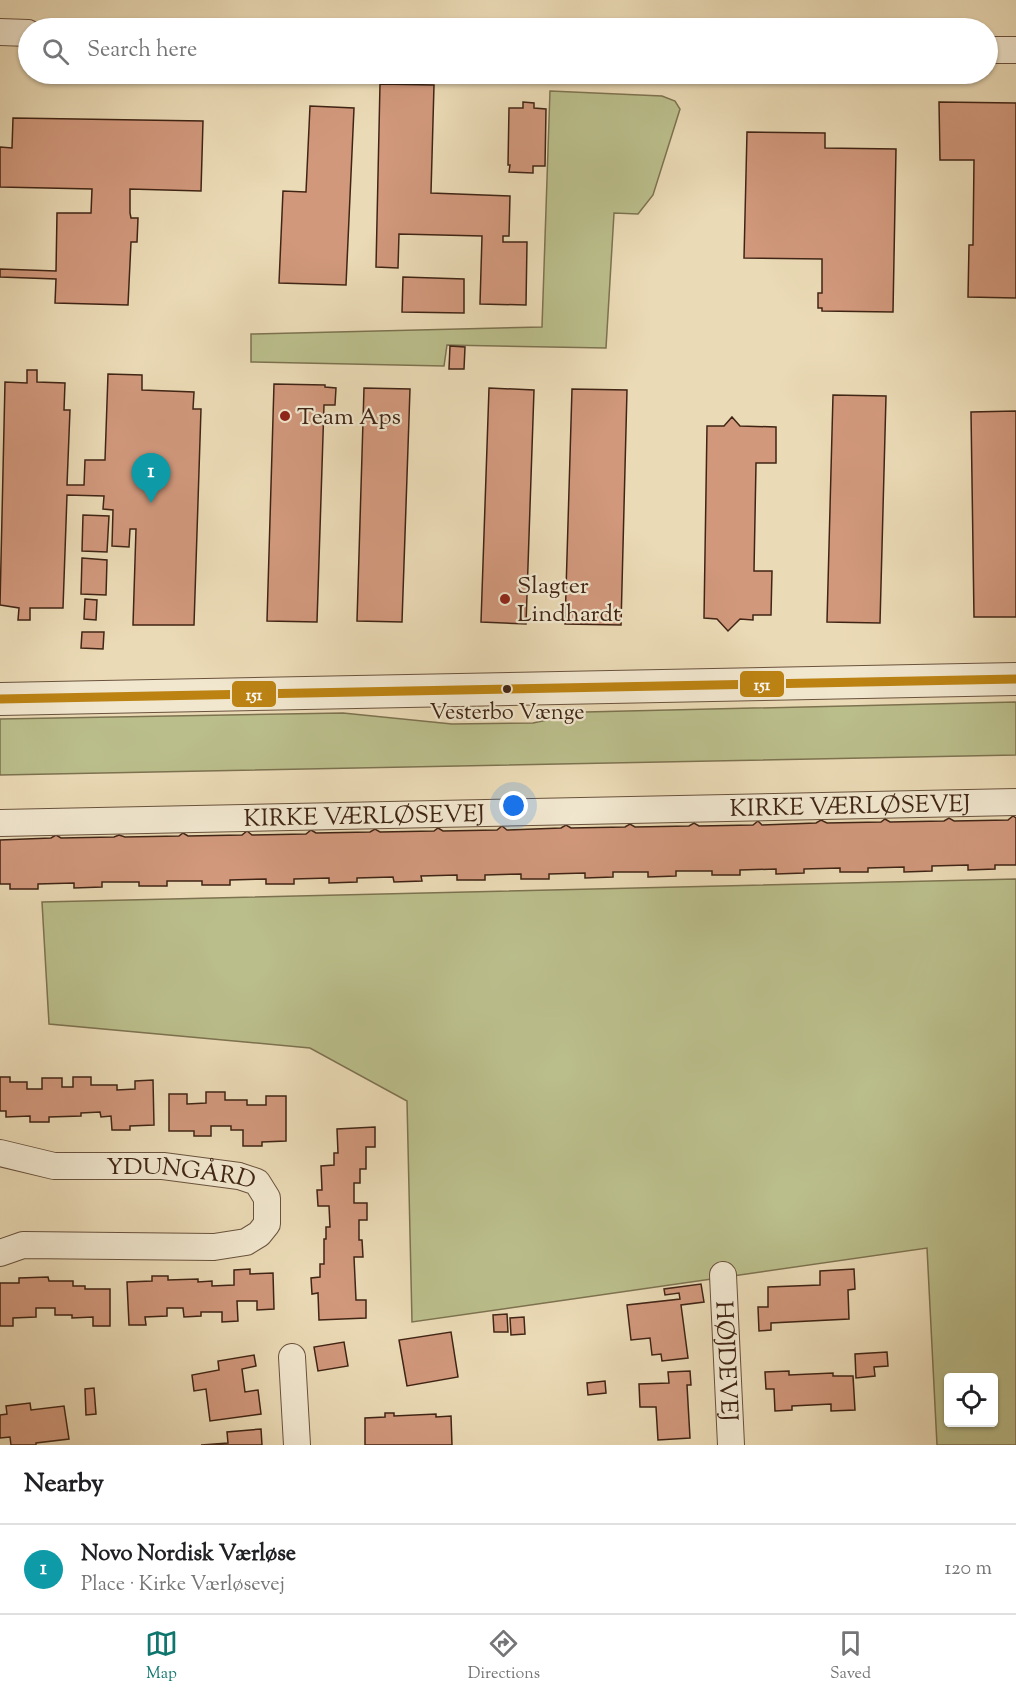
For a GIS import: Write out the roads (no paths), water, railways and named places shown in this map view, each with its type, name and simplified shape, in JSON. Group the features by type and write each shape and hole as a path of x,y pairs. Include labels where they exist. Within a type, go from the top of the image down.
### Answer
{"street":[{"path":"0,32 18,33"},
{"path":"998,50 1016,50"},
{"path":"0,699 1016,679"},
{"name":"KIRKE VÆRLØSEVEJ","path":"0,823 1016,802"},
{"name":"YDUNGÅRD","path":"0,1152 54,1166 163,1166 239,1176 257,1182 267,1198 267,1224 259,1234 246,1242 214,1247 23,1245 0,1253"},
{"name":"HØJDEVEJ","path":"723,1275 731,1445"},
{"path":"292,1357 297,1445"}],"place":[{"name":"Team Aps","path":"285,416"},
{"name":"Novo Nordisk Værløse","path":"151,503"},
{"name":"Slagter Lindhardt","path":"505,599"},
{"name":"Vesterbo Vænge","path":"507,689"}]}
